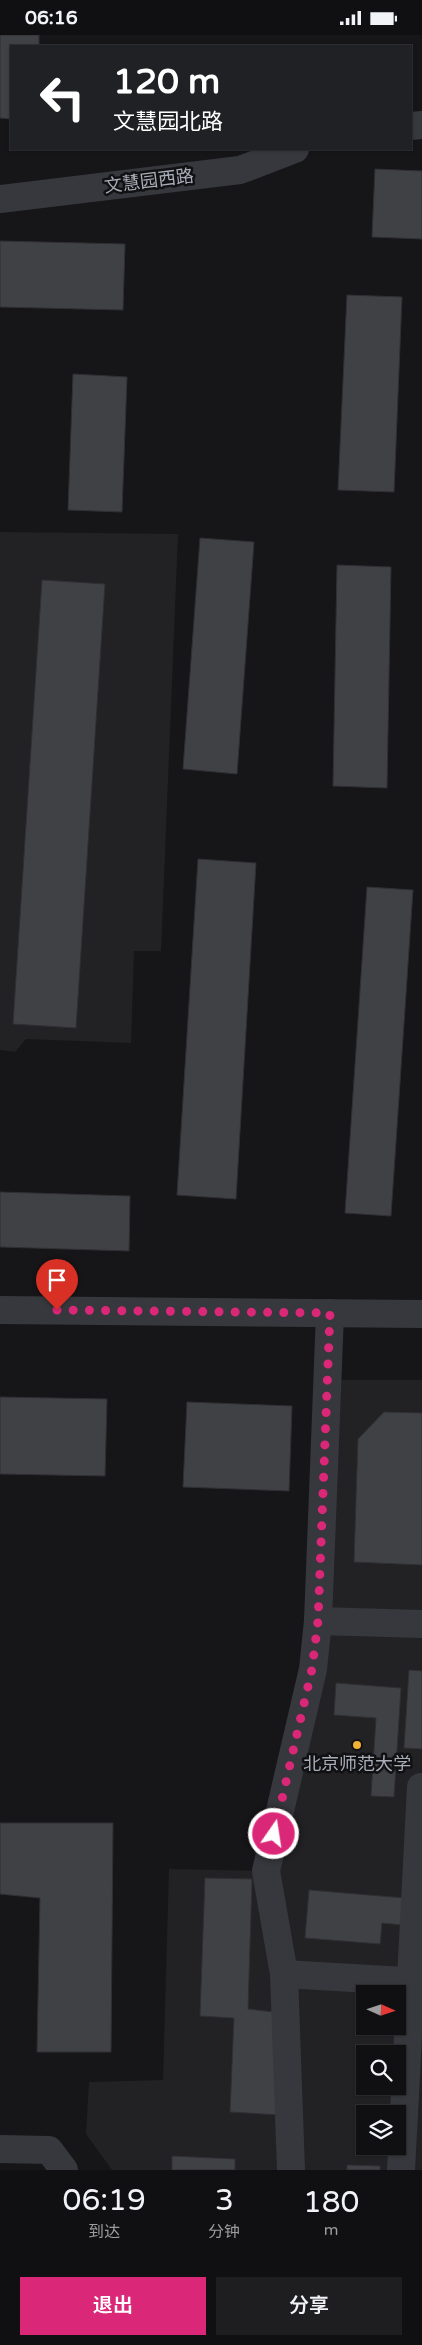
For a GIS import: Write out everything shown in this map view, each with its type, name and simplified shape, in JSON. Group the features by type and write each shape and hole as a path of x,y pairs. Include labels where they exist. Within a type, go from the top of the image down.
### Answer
{"street":[{"name":"文慧园西路","path":"0,199 240,170 292,150"},
{"path":"0,1310 422,1313"},
{"path":"291,2170 284,1974 266,1871 312,1669 318,1621 330,1313"},
{"path":"318,1621 422,1624"},
{"path":"401,2170 417,1981 421,1787"},
{"path":"284,1974 417,1981"},
{"path":"0,2149 49,2149 64,2170"}],"shaded area":[{"path":"0,532 178,534 161,951 134,951 131,1043 26,1039 15,1052 0,1050"},
{"name":"北京师范大学","path":"327,1380 422,1380 422,2170 112,2170 86,2134 89,2082 163,2080 169,1869 266,1871 318,1621"}],"building":[{"path":"0,35 39,35 39,45 10,45 10,119 0,118"},
{"path":"375,169 422,171 422,239 372,237"},
{"path":"0,241 125,244 123,310 0,307"},
{"path":"347,295 402,297 394,492 338,490"},
{"path":"73,374 127,377 122,512 68,510"},
{"path":"200,538 254,542 237,774 183,769"},
{"path":"337,565 391,567 387,788 333,786"},
{"path":"42,580 105,584 76,1028 13,1024"},
{"path":"198,859 256,863 236,1199 177,1195"},
{"path":"367,887 413,890 391,1216 345,1213"},
{"path":"0,1192 130,1196 129,1251 0,1247"},
{"path":"0,1397 107,1399 105,1476 0,1474"},
{"path":"187,1402 292,1406 289,1491 183,1487"},
{"path":"384,1412 422,1413 422,1565 354,1562 358,1439"},
{"path":"409,1670 422,1671 422,1749 404,1748"},
{"path":"336,1683 401,1688 394,1797 371,1796 376,1718 334,1715"},
{"path":"0,1823 113,1823 111,2052 37,2052 40,1898 0,1894"},
{"path":"205,1878 252,1879 248,2009 274,2012 280,2115 230,2112 234,2018 200,2016"},
{"path":"309,1890 404,1898 402,1925 382,1923 380,1944 305,1938"},
{"path":"172,2156 235,2159 235,2170 172,2170"},
{"path":"347,2165 380,2166 380,2170 347,2170"}],"place":[{"name":"北京师范大学","path":"357,1745"}],"route":[{"path":"57,1310 330,1313 318,1621 312,1669 274,1834"}]}
